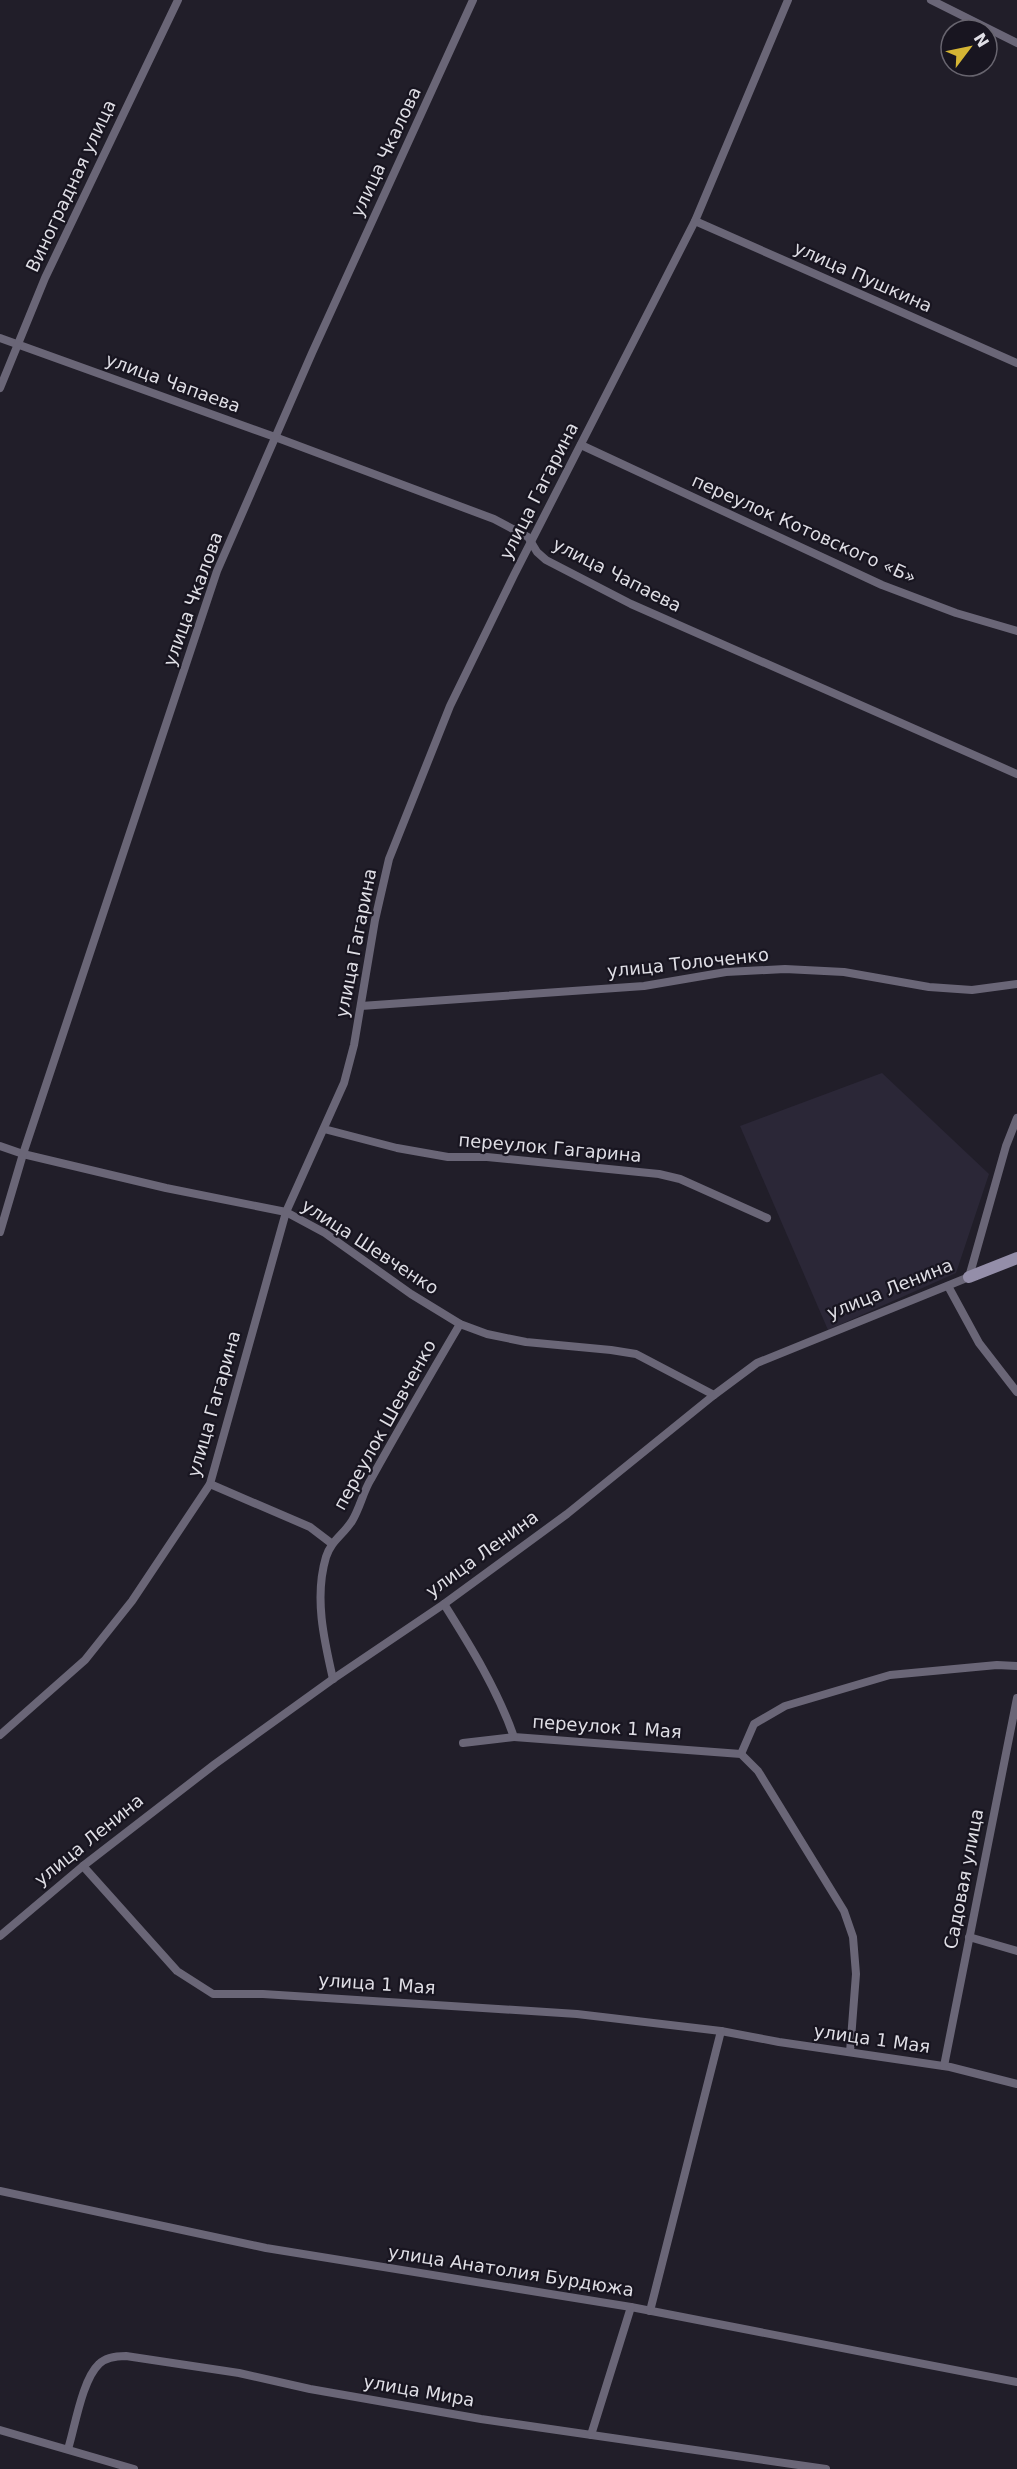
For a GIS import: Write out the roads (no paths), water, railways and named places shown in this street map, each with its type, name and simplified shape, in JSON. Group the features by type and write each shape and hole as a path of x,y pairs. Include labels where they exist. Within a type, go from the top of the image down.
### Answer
{"street":[{"name":"Виноградная улица","path":"0,388 45,278 178,0"},
{"name":"улица Чкалова","path":"0,1232 23,1154 217,571 275,437 473,0"},
{"name":"улица Гагарина","path":"0,1735 85,1660 132,1601 210,1484 285,1212 344,1083 389,859 450,706 514,575 695,221 788,0"},
{"path":"931,0 1017,43"},
{"name":"улица Пушкина","path":"695,221 1017,363"},
{"name":"улица Чапаева","path":"0,338 494,519 522,532 546,560 631,604 1017,774"},
{"name":"переулок Котовского «Б»","path":"581,445 882,585 956,613 1017,631"},
{"name":"улица Толоченко","path":"361,1006 644,986 726,972 785,969 844,972 929,987 972,990 1017,984"},
{"path":"969,1277 1006,1146 1017,1118"},
{"name":"переулок Гагарина","path":"324,1129 398,1148 448,1157 509,1159 659,1174 680,1179 767,1218"},
{"name":"улица Шевченко","path":"0,1146 23,1154 166,1188 285,1212 325,1233 411,1294 460,1324 487,1334 526,1342 636,1354 714,1395"},
{"name":"улица Ленина","path":"0,1936 83,1866 215,1764 333,1679 444,1604 567,1514 757,1363 1017,1258"},
{"path":"948,1286 979,1343 1017,1392"},
{"name":"переулок Шевченко","path":"333,1679 321,1618 320,1586 325,1558 331,1543 353,1520 369,1483 460,1324"},
{"path":"210,1484 310,1527 331,1543"},
{"name":"переулок 1 Мая","path":"444,1604 483,1667 504,1709 514,1737 741,1754"},
{"path":"850,2052 856,1974 853,1938 844,1911 758,1771 741,1754 754,1724 784,1706 890,1675 997,1665 1017,1666"},
{"name":"Садовая улица","path":"944,2066 1017,1698"},
{"path":"463,1743 514,1737"},
{"name":"улица 1 Мая","path":"83,1866 177,1971 213,1994 263,1994 577,2014 721,2031 944,2066 1017,2084"},
{"path":"969,1937 1017,1951"},
{"path":"650,2311 721,2031"},
{"name":"улица Анатолия Бурдюжа","path":"0,2191 266,2248 631,2307 1017,2382"},
{"path":"591,2435 631,2307"},
{"name":"улица Мира","path":"68,2449 88,2383 95,2369 100,2362 115,2356 163,2360 482,2419 826,2469"},
{"path":"0,2430 134,2469"}]}
